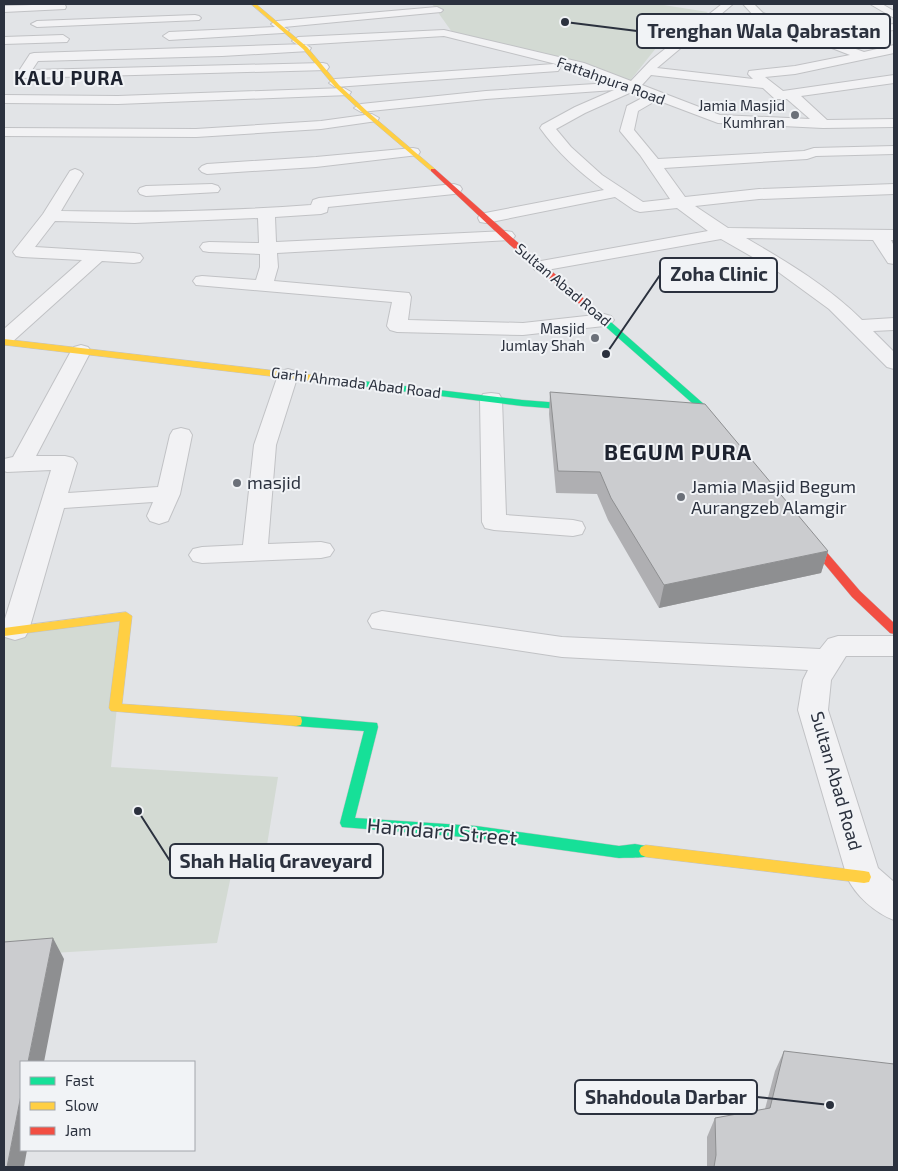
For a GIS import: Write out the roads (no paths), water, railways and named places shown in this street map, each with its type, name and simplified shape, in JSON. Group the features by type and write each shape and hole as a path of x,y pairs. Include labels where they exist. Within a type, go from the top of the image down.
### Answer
{"street":[{"name":"Sultan Abad Road","path":"254,4 301,44 339,87 372,118 703,408 729,444"},
{"path":"159,36 280,27 336,18 374,8 401,4"},
{"path":"728,4 684,38 630,86 547,128 566,150 597,178 640,207 759,194 894,189"},
{"path":"748,4 764,4"},
{"path":"748,4 759,15 806,35 887,63"},
{"path":"875,4 894,15"},
{"path":"4,9 70,7"},
{"path":"374,8 387,36"},
{"path":"246,16 374,8 437,10"},
{"path":"23,24 207,18"},
{"path":"336,18 344,38"},
{"path":"745,36 780,37 894,28"},
{"name":"Fattahpura Road","path":"323,67 23,74 34,57 222,52 344,38 444,33 580,66 718,119 823,124 894,123"},
{"path":"4,40 72,39"},
{"path":"894,49 776,72 754,74 780,96 894,79"},
{"path":"761,59 776,72"},
{"path":"4,99 118,100 339,87 580,66"},
{"path":"647,71 768,85"},
{"path":"361,108 496,95 630,86"},
{"path":"790,94 823,124"},
{"path":"655,96 632,109 628,131 681,202 724,233 784,266 836,305 894,363"},
{"path":"4,132 196,133 321,125 372,118"},
{"path":"870,124 894,145"},
{"path":"654,164 716,162 806,155 814,152 894,150"},
{"path":"207,169 316,162 413,152"},
{"path":"767,167 894,162"},
{"path":"75,174 50,216 22,252 134,258"},
{"path":"135,218 152,175"},
{"path":"146,191 212,189"},
{"path":"50,216 135,218 266,214 321,210 319,203 454,189"},
{"path":"486,218 618,192"},
{"path":"263,286 269,267 266,214"},
{"path":"541,266 724,233 887,235 894,259"},
{"path":"209,247 268,248 506,236"},
{"path":"4,340 98,255"},
{"path":"202,281 402,296 397,326 523,329 604,320"},
{"path":"856,326 894,324"},
{"name":"Garhi Ahmada Abad Road","path":"4,340 81,351 491,399 601,409"},
{"path":"12,464 81,351"},
{"path":"254,553 265,445 288,375"},
{"path":"491,399 494,522 573,528"},
{"path":"690,416 710,418"},
{"path":"54,501 164,505 181,435"},
{"path":"9,631 54,501 65,463 12,464"},
{"path":"792,518 856,594 894,630"},
{"path":"202,555 321,550"},
{"name":"Hamdard Street","path":"9,631 126,616 115,708 372,727 347,823 476,832 619,852 635,850 864,877"},
{"path":"382,621 562,647 827,660"},
{"name":"Sultan Abad Road","path":"864,877 813,710 817,680 827,660 838,646 894,646"},
{"path":"864,877 894,904"}],"place":[{"name":"Trenghan Wala Qabrastan","path":"565,22"},
{"name":"Jamia Masjid Kumhran","path":"795,115"},
{"name":"Masjid Jumlay Shah","path":"595,338"},
{"name":"Zoha Clinic","path":"606,354"},
{"name":"masjid","path":"237,483"},
{"name":"Jamia Masjid Begum Aurangzeb Alamgir","path":"681,497"},
{"name":"Shah Haliq Graveyard","path":"138,811"},
{"name":"Shahdoula Darbar","path":"830,1105"}],"district":[{"name":"KALU PURA","path":"69,78"},
{"name":"BEGUM PURA","path":"678,452"}]}
